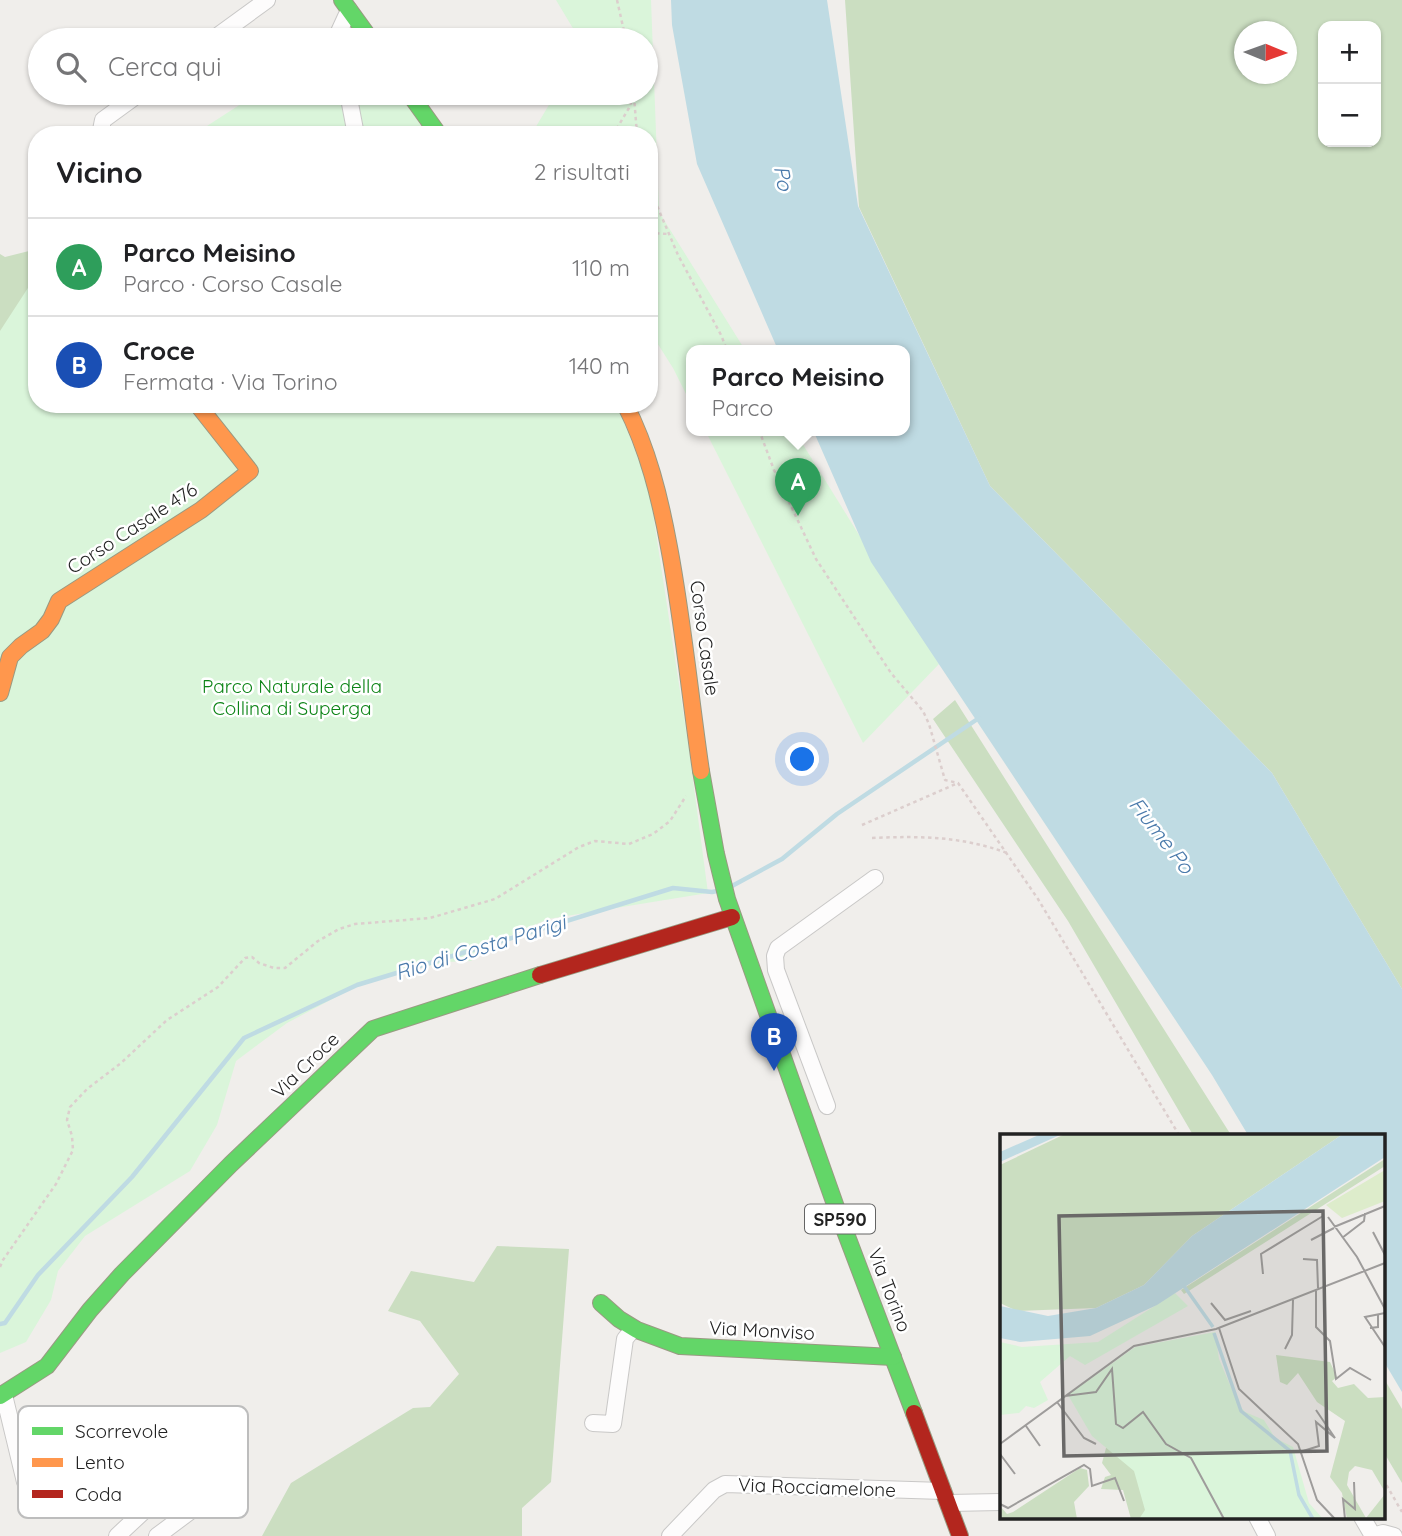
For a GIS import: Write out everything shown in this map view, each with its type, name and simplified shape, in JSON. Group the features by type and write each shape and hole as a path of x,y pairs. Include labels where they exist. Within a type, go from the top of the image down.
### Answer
{"street":[{"path":"228,28 267,0"},
{"path":"340,28 346,5"},
{"path":"346,5 362,28"},
{"path":"102,126 103,120 124,105"},
{"path":"350,105 354,126"},
{"path":"418,105 433,126"},
{"name":"Corso Casale 476","path":"0,693 10,657 42,631 59,601 201,510 250,471 204,413"},
{"name":"Corso Casale","path":"630,413 655,479 673,563 703,783 724,892"},
{"path":"827,1106 776,970 775,956 778,948 806,924 875,878"},
{"name":"Via Torino","path":"724,892 837,1210 960,1536"},
{"name":"Via Croce","path":"2,1395 47,1366 121,1274 231,1164 373,1029 733,917"},
{"path":"784,1062 807,1053"},
{"name":"Via Monviso","path":"601,1303 616,1318 633,1329 680,1346 892,1357"},
{"path":"593,1423 612,1424 625,1339 633,1329"},
{"path":"2,1395 18,1456"},
{"name":"Via Rocciamelone","path":"670,1536 714,1490 725,1484 1000,1502"},
{"path":"117,1536 136,1518"},
{"path":"157,1536 181,1518"},
{"path":"1258,1518 1267,1536"},
{"path":"1363,1518 1373,1536 1383,1533 1394,1536"}],"path":[{"path":"617,0 623,28"},
{"path":"618,126 630,105"},
{"path":"635,105 636,126"},
{"path":"658,208 678,255 725,345"},
{"path":"658,233 669,234"},
{"path":"761,436 774,470 816,559 891,673 923,711 944,780 958,783 1038,899 1178,1134"},
{"path":"0,1267 56,1184 73,1150 67,1120 70,1107 167,1020 218,987 245,957 252,957 274,968 285,968 318,941 339,929 355,924 430,918 495,899 579,847 595,841 629,844 653,834 670,821 688,795 703,783"},
{"path":"862,825 958,783"},
{"path":"872,838 923,836 983,845 1007,853"},
{"path":"1384,1481 1402,1512"}],"green space":[{"path":"556,0 651,0 652,28 573,28"},
{"path":"845,0 1402,0 1402,989 1272,773 990,486 859,207"},
{"path":"239,105 407,105 422,126 207,126"},
{"path":"549,105 655,105 656,126 536,126"},
{"path":"658,186 659,212 742,345 686,345 686,394 658,344"},
{"path":"28,251 28,378 0,408 0,254 5,257"},
{"name":"Parco Naturale della Collina di Superga","path":"28,288 28,413 620,413 649,487 708,893 548,919 492,944 471,961 446,962 370,979 287,1023 236,1061 217,1125 190,1171 85,1236 58,1271 51,1300 26,1342 0,1353 0,331"},
{"path":"708,436 798,436 939,664 863,743"},
{"path":"955,700 1230,1134 1192,1134 1068,921 933,719"},
{"path":"497,1246 569,1249 551,1482 522,1508 522,1536 262,1536 291,1483 413,1408 430,1407 459,1374 420,1321 388,1311 411,1271 474,1282"},
{"path":"1384,1379 1402,1409 1402,1483 1384,1453"}],"water":[{"path":"671,0 827,0 858,206 990,486 1272,773 1402,989 1402,1392 1384,1362 1384,1134 1247,1134 1212,1075 871,562 816,436 910,436 910,345 776,345 697,164 672,25"}],"waterway":[{"name":"Rio di Costa Parigi","path":"732,886 782,859 837,814 979,718"},
{"name":"Rio di Costa Parigi","path":"0,1324 5,1323 38,1275 132,1177 244,1038 357,985 673,888 717,891"}],"traffic: fast":[{"path":"342,0 362,28"},
{"path":"418,105 433,126"},
{"path":"701,771 727,899 837,1210 914,1413"},
{"path":"0,1396 47,1366 122,1274 231,1164 373,1029 540,975"},
{"path":"601,1303 637,1330 680,1346 893,1357"}],"traffic: slow":[{"path":"0,693 10,657 42,631 59,601 201,510 250,471 204,413"},
{"path":"629,413 647,456 665,529 701,771"}],"traffic: jam":[{"path":"540,975 732,917"},
{"path":"914,1413 960,1536"}],"place":[{"name":"Parco Meisino","path":"798,516"},
{"name":"Croce","path":"774,1071"}],"water label":[{"name":"Po","path":"784,178"},
{"name":"Fiume Po","path":"1162,835"}]}
